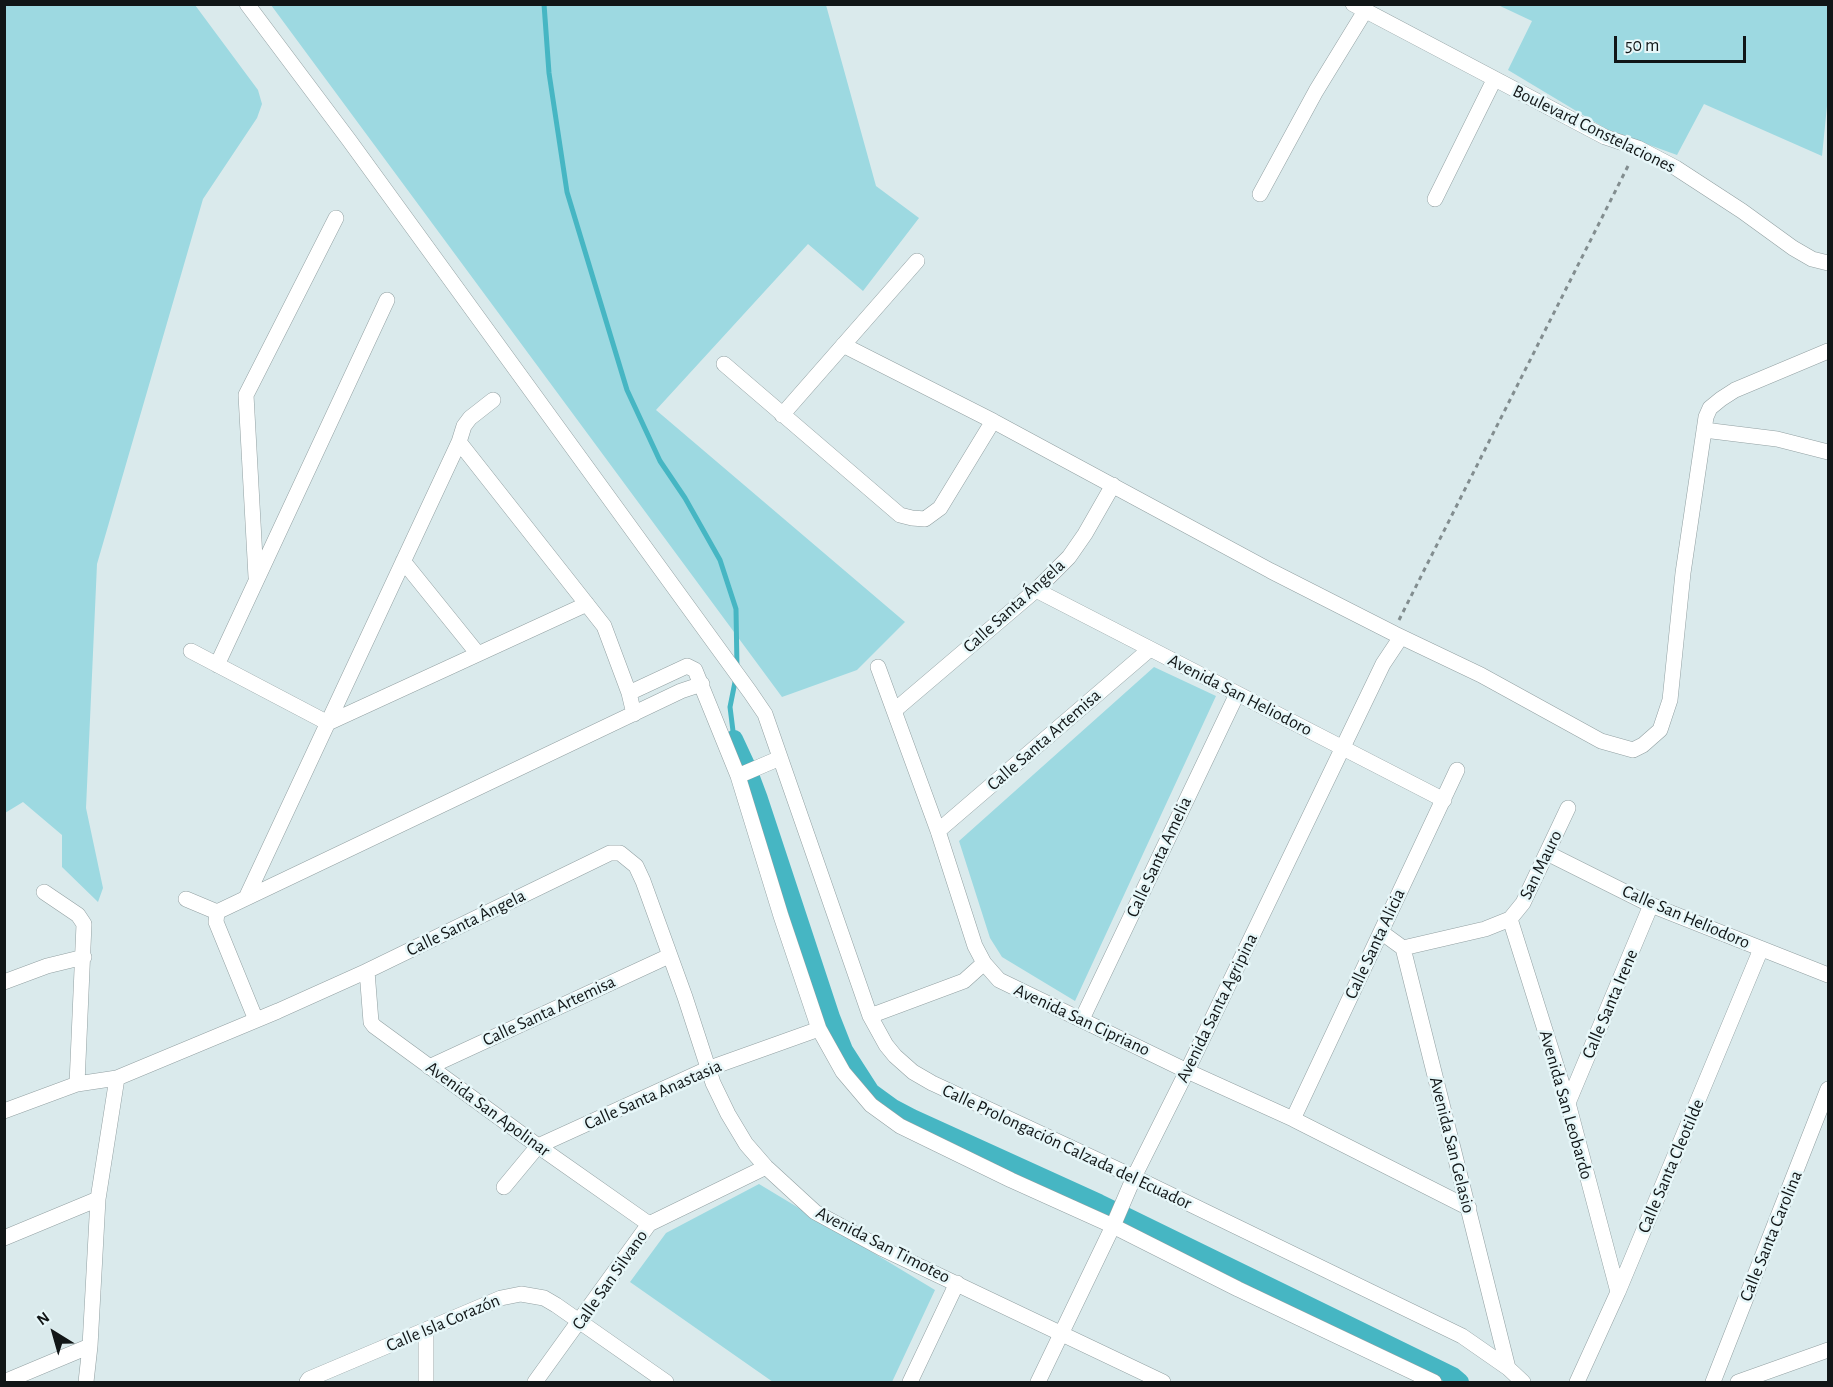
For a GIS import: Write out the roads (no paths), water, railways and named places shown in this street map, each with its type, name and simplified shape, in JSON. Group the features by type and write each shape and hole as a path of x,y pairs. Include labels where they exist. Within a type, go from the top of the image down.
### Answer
{"street":[{"name":"Calle Prolongación Calzada del Ecuador","path":"247,4 356,150 765,714 870,1016 886,1045 895,1056 913,1072 988,1110 1134,1177 1462,1336 1509,1368 1523,1383"},
{"name":"Boulevard Constelaciones","path":"1359,8 1605,137 1638,148 1706,186 1793,248 1812,259 1828,264"},
{"path":"1260,194 1359,8"},
{"path":"1435,199 1494,80"},
{"path":"256,580 246,394 336,218"},
{"path":"782,415 917,261"},
{"path":"217,665 387,300"},
{"path":"843,345 993,421 1272,571 1398,636 1481,675 1601,741 1633,750 1643,745 1660,730 1670,700 1683,573 1706,417 1710,408 1721,399 1767,376 1828,351"},
{"path":"724,364 900,515 925,519 940,508 993,421"},
{"path":"246,898 459,442 464,426 470,418 493,400"},
{"path":"1704,430 1777,440 1828,452"},
{"path":"459,442 604,626 629,693 634,714"},
{"name":"Calle Santa Ángela","path":"895,710 1036,590 1069,557 1113,485"},
{"path":"403,561 478,654"},
{"name":"Avenida San Heliodoro","path":"1036,590 1444,800"},
{"path":"328,723 586,604"},
{"name":"Avenida Santa Agripina","path":"1038,1383 1129,1192 1134,1177 1398,636"},
{"name":"Calle Santa Artemisa","path":"938,831 1150,649"},
{"path":"191,651 328,723"},
{"path":"629,693 687,666 695,670 738,776 819,1029 830,1051 854,1087 871,1105 900,1126 1115,1221 1238,1289 1395,1362 1434,1383"},
{"name":"Avenida San Cipriano","path":"878,667 938,831 975,946 991,973 1009,986 1293,1119 1468,1208"},
{"path":"186,899 217,912 681,691 702,684"},
{"name":"Calle Santa Amelia","path":"1082,1019 1237,694"},
{"path":"738,776 780,758"},
{"name":"Calle Santa Alicia","path":"1293,1119 1457,770"},
{"name":"San Mauro","path":"1510,919 1523,903 1568,808"},
{"name":"Calle San Heliodoro","path":"1547,852 1652,905 1828,975"},
{"name":"Calle Santa Ángela","path":"4,1111 77,1084 117,1077 278,1011 367,971 610,853 620,853 627,857 636,866 643,882"},
{"name":"Avenida San Timoteo","path":"643,882 685,997 707,1069 728,1114 746,1144 766,1167 815,1212 880,1248 1163,1383"},
{"path":"44,892 78,915 84,924 77,1084"},
{"name":"Calle Santa Irene","path":"1568,1103 1652,905"},
{"path":"217,912 216,922 256,1020"},
{"path":"1381,932 1403,948 1485,929 1510,919"},
{"name":"Avenida San Leobardo","path":"1510,919 1568,1103 1618,1292"},
{"name":"Avenida San Gelasio","path":"1403,948 1509,1368"},
{"name":"Calle Santa Cleotilde","path":"1577,1383 1618,1292 1761,949"},
{"name":"Calle Santa Artemisa","path":"429,1067 669,956"},
{"path":"4,982 47,966 84,957"},
{"path":"870,1016 964,981 984,963"},
{"name":"Avenida San Apolinar","path":"367,971 371,1022 374,1026 649,1224"},
{"name":"Calle Santa Anastasia","path":"504,1187 538,1146 707,1069 819,1029"},
{"path":"86,1383 98,1199 117,1077"},
{"name":"Calle Santa Carolina","path":"1713,1383 1828,1089"},
{"name":"Calle San Silvano","path":"535,1383 649,1224 766,1167"},
{"path":"4,1238 98,1199"},
{"path":"910,1383 957,1283"},
{"name":"Calle Isla Corazón","path":"307,1383 309,1379 501,1298 521,1294 544,1298 666,1383"},
{"path":"426,1330 426,1383"},
{"path":"4,1382 90,1346"},
{"path":"1738,1383 1828,1350"}],"waterway":[{"path":"544,4 549,73 567,192 627,390 660,461 685,498 720,560 736,609 737,668"},
{"path":"734,739 730,707 736,677"},
{"path":"734,739 759,799 831,1017 844,1050 871,1092 912,1118 1099,1203 1453,1376 1460,1382"}]}
